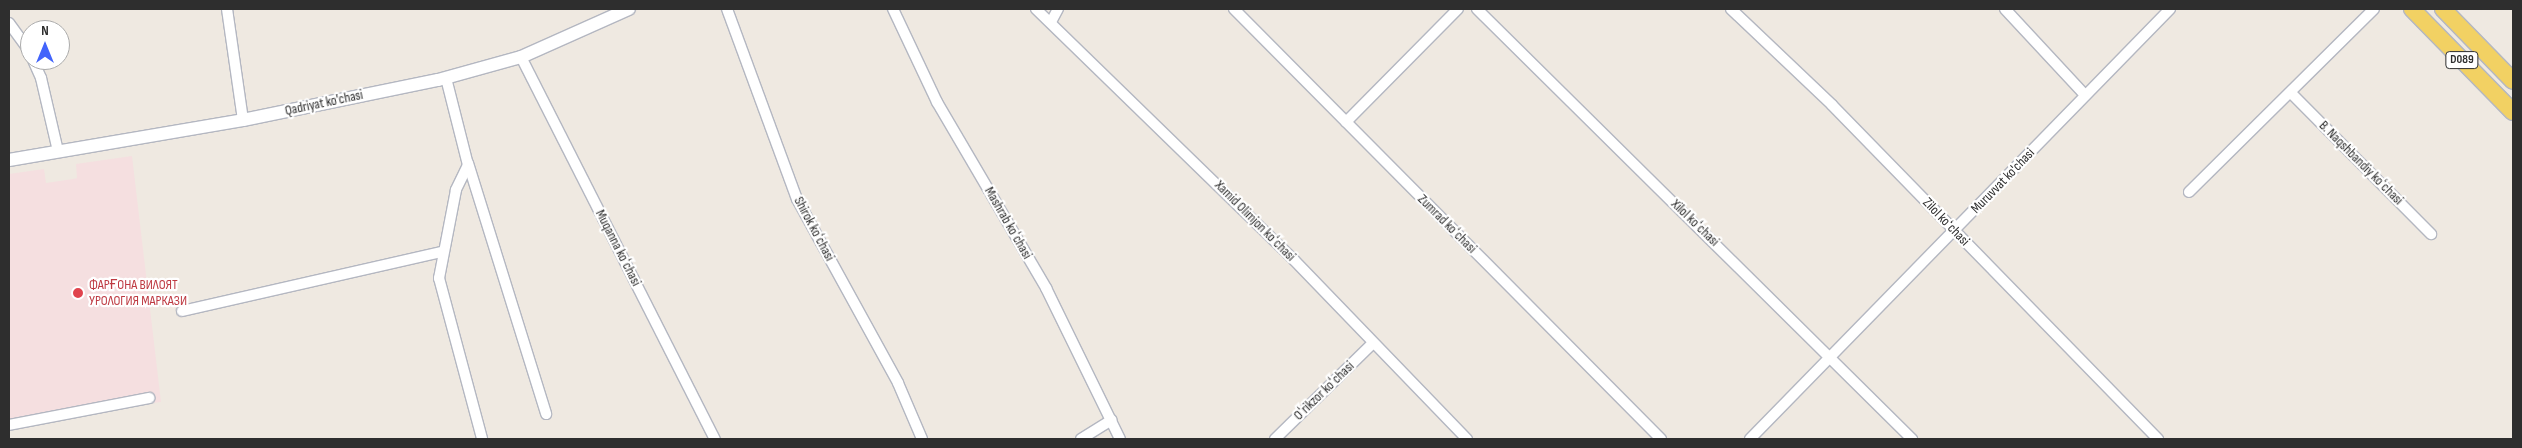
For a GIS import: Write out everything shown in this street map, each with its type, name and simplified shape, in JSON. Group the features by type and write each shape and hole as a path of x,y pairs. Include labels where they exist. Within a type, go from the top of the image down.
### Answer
{"main road":[{"name":"D089","path":"2412,9 2513,112"},
{"name":"D089","path":"2443,9 2513,81"}],"street":[{"path":"227,9 243,120"},
{"name":"Qadriyat ko'chasi","path":"9,160 243,120 446,78 520,57 629,9"},
{"name":"Shirok koʻchasi","path":"727,9 797,199 898,383 922,439"},
{"name":"Mashrab koʻchasi","path":"893,9 938,102 1046,288 1120,439"},
{"name":"Xamid Olimjon koʻchasi","path":"1036,9 1287,253 1468,439"},
{"path":"1051,22 1058,9"},
{"name":"Zumrad koʻchasi","path":"1234,9 1661,439"},
{"path":"1346,122 1458,9"},
{"name":"Xilol koʻchasi","path":"1477,9 1912,439"},
{"name":"Zilol koʻchasi","path":"1731,9 1832,104 2158,439"},
{"path":"2005,9 2085,95"},
{"name":"Muruvvat ko'chasi","path":"1750,439 2170,9"},
{"path":"2189,192 2374,9"},
{"path":"9,22 20,38"},
{"name":"Muqanna koʻchasi","path":"520,57 715,439"},
{"path":"38,70 58,151"},
{"path":"446,78 467,159 546,414"},
{"name":"B. Naqshbandiy koʻchasi","path":"2291,93 2431,234"},
{"path":"467,159 468,165 456,190 442,252 439,278 482,439"},
{"path":"182,311 442,252"},
{"name":"Oʻrikzor koʻchasi","path":"1275,439 1373,343"},
{"path":"9,424 149,398"},
{"path":"1081,439 1111,420"}],"shaded area":[{"name":"ФАРҒОНА ВИЛОЯТ УРОЛОГИЯ МАРКАЗИ","path":"132,156 161,402 9,420 9,174 44,169 46,183 77,178 76,164"}],"place":[{"name":"ФАРҒОНА ВИЛОЯТ УРОЛОГИЯ МАРКАЗИ","path":"78,293"}]}
